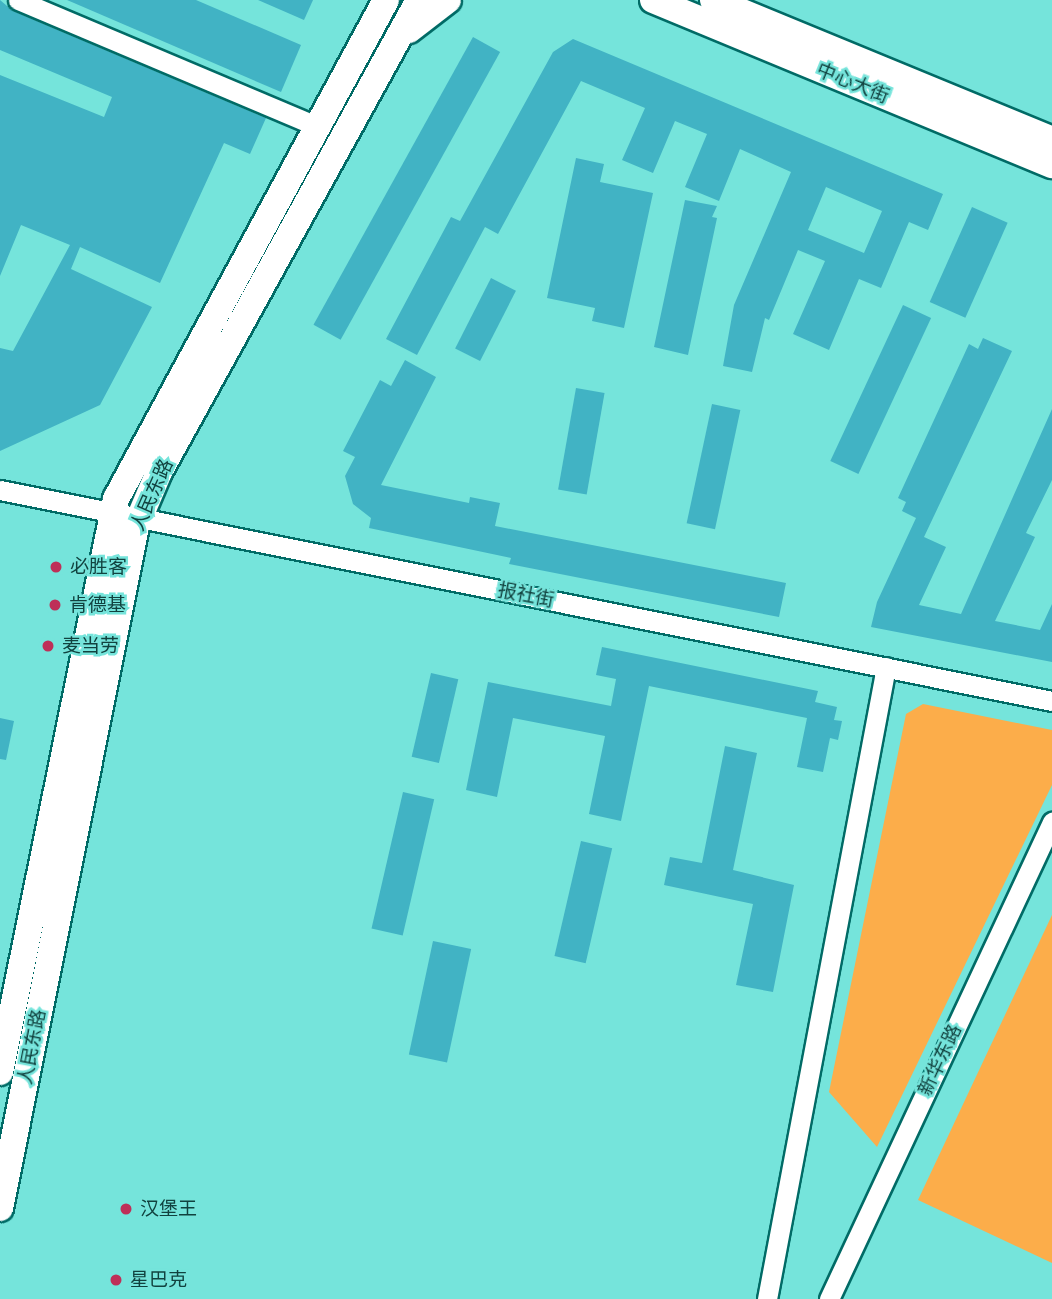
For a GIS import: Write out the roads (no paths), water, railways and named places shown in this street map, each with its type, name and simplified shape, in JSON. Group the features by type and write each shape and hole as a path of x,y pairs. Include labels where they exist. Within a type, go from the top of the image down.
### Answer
{"main road":[{"name":"人民东路","path":"0,1072 112,513 134,460 317,127 375,12 386,0"},
{"name":"人民东路","path":"0,1208 139,518 419,0"},
{"path":"397,40 448,0"},
{"name":"中心大街","path":"653,0 1052,165"},
{"name":"中心大街","path":"713,0 1052,140"}],"street":[{"path":"18,0 317,127"},
{"name":"报社街","path":"0,490 1052,701"},
{"path":"767,1299 886,667"},
{"name":"新华东路","path":"829,1299 1052,822"}],"place":[{"name":"必胜客","path":"56,567"},
{"name":"肯德基","path":"55,605"},
{"name":"麦当劳","path":"48,646"},
{"name":"汉堡王","path":"126,1209"},
{"name":"星巴克","path":"116,1280"}]}
